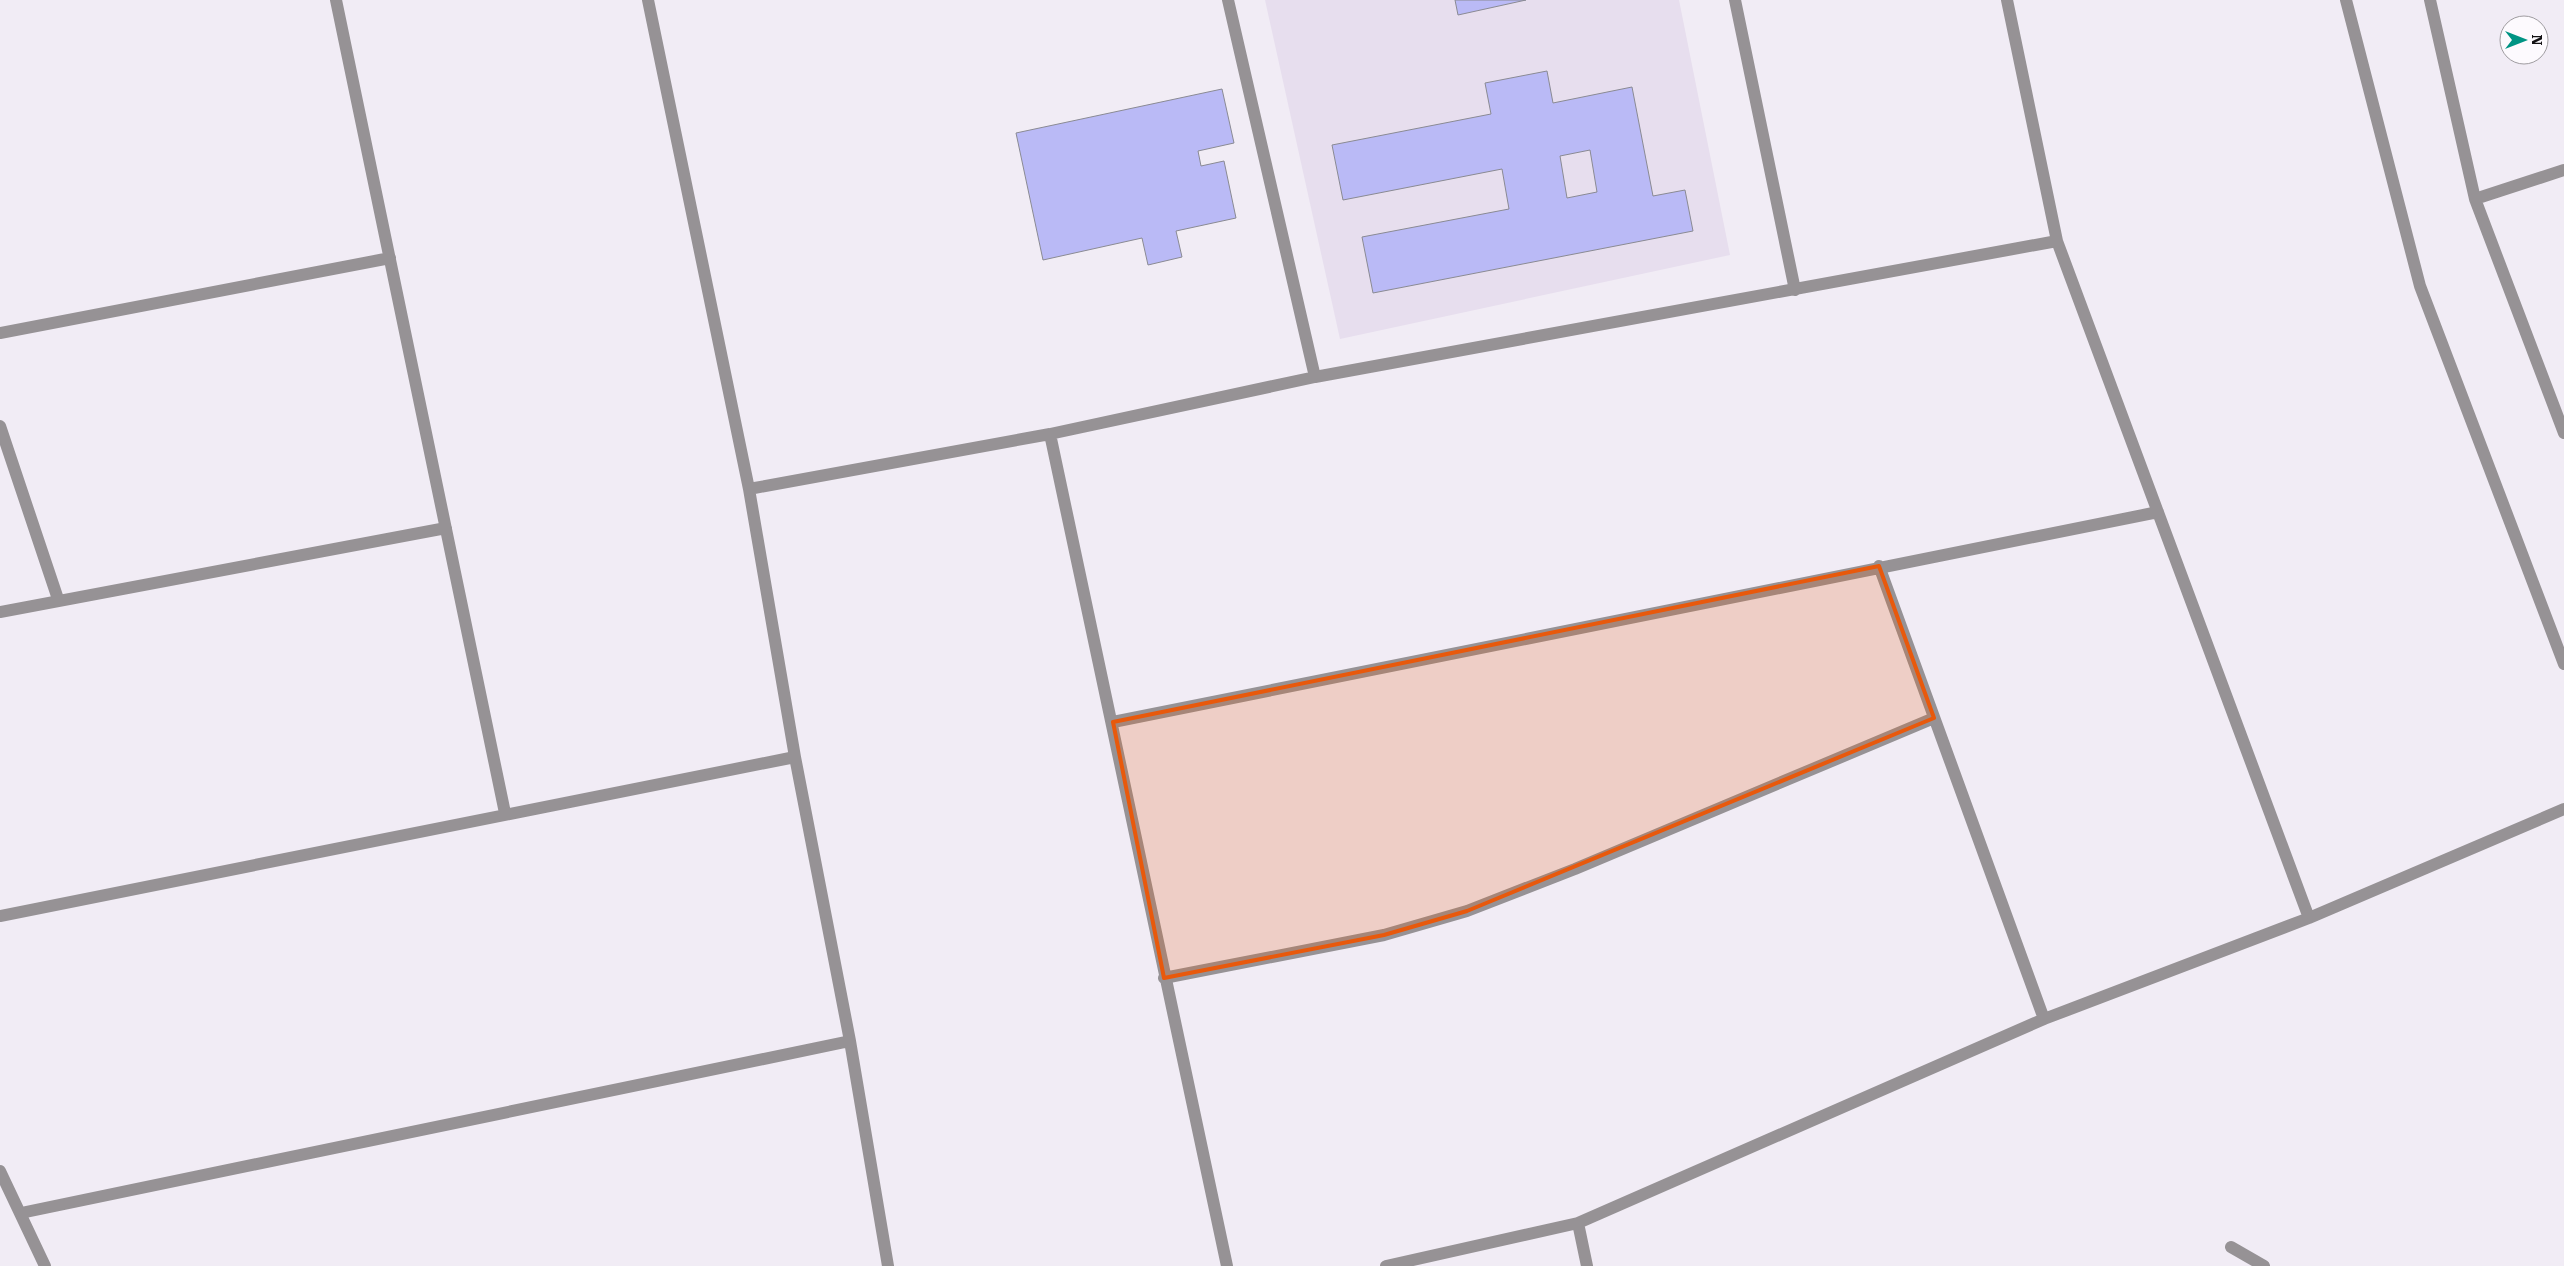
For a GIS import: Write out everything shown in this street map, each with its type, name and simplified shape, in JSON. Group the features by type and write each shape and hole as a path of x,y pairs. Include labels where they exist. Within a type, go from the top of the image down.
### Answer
{"street":[{"path":"336,0 505,813"},
{"path":"648,0 749,489 795,757 850,1041 888,1266"},
{"path":"1228,0 1315,377"},
{"path":"1735,0 1795,290"},
{"path":"2007,0 2057,241 2309,918"},
{"path":"2346,0 2420,286 2564,664"},
{"path":"2430,0 2476,199 2564,433"},
{"path":"2476,199 2564,170"},
{"path":"749,489 1050,434 1315,377 2057,241"},
{"path":"0,333 390,258"},
{"path":"0,426 58,600"},
{"path":"1050,434 1113,722 1164,978 1227,1266"},
{"path":"1113,722 1879,566 2158,512"},
{"path":"0,612 446,528"},
{"path":"1879,566 2044,1019"},
{"path":"1164,978 1384,935 1467,911 1575,869 1934,718"},
{"path":"0,916 505,813 795,757"},
{"path":"1386,1266 1578,1223 2044,1019 2309,918 2564,809"},
{"path":"20,1213 850,1041"},
{"path":"0,1171 45,1266"},
{"path":"1578,1223 1586,1266"},
{"path":"2231,1247 2264,1266"}],"highlighted area":[{"path":"1879,566 1934,718 1467,911 1384,935 1164,978 1113,722"}],"shaded area":[{"path":"1265,0 1679,0 1730,255 1340,339"}],"building":[{"path":"1455,0 1526,0 1458,15"},
{"path":"1547,71 1553,103 1632,87 1653,196 1685,190 1693,231 1373,293 1362,237 1509,209 1502,169 1343,200 1332,145 1491,114 1485,83","holes":["1590,150 1597,192 1567,198 1560,156"]},
{"path":"1222,89 1234,143 1198,151 1201,166 1224,161 1236,218 1176,231 1182,257 1148,265 1142,238 1043,260 1016,133"}]}
